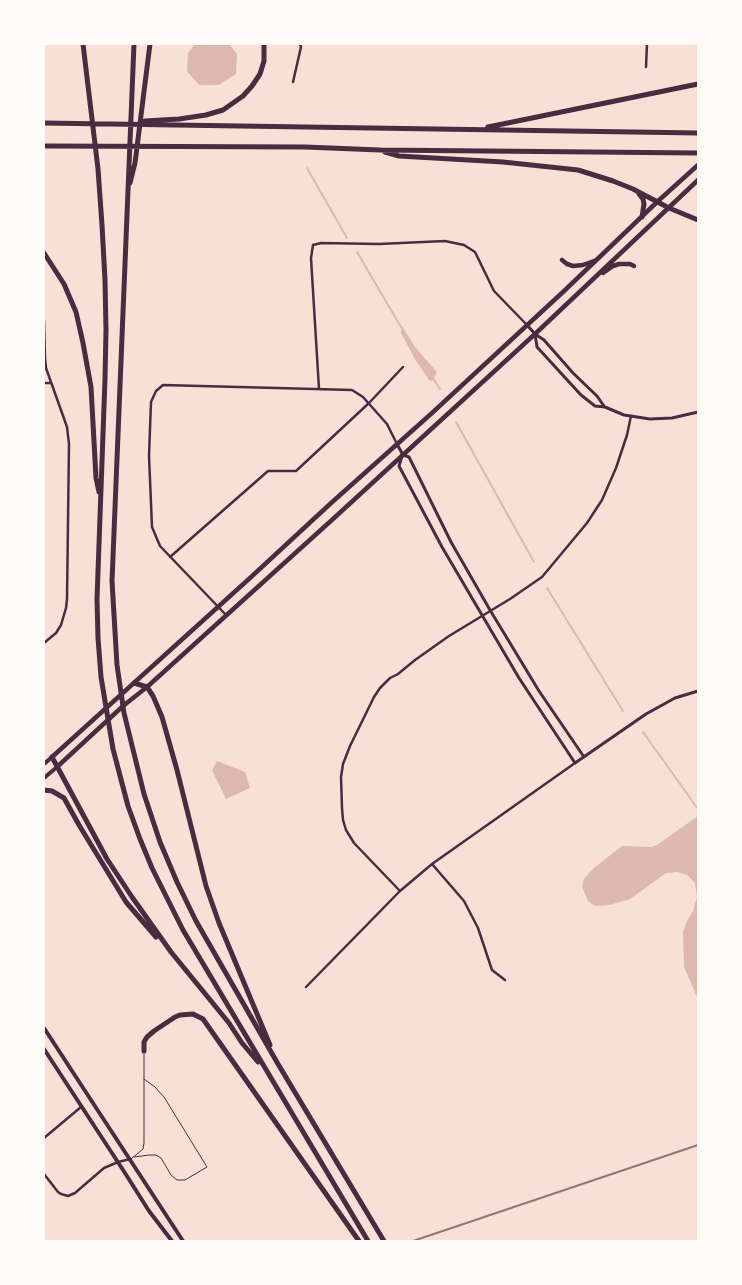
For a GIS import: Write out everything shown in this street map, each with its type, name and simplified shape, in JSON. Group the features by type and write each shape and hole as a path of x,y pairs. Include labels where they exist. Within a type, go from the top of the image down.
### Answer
{"highway":[{"path":"83,44 98,169 102,225 106,330 97,599 101,678 113,749 128,806 152,868 183,930 368,1241"},
{"path":"132,163 131,101 134,44"},
{"path":"150,44 143,102 127,196 112,581 117,665 124,713 144,794 160,842 196,922 384,1241"},
{"path":"100,123 178,119 206,115 223,110 243,96 260,74 264,61 264,44"},
{"path":"479,129 698,84"},
{"path":"44,123 698,133"},
{"path":"44,146 296,147 380,150 698,153"},
{"path":"380,150 399,156 503,162 578,170 633,189 669,208 698,220"},
{"path":"633,189 643,199 642,217"},
{"path":"44,253 64,284 76,312 84,343 91,387 96,478 100,501"},
{"path":"134,683 147,687 162,717 178,770 206,886 219,923 278,1064"},
{"path":"52,757 107,859 132,897 171,952 267,1072"},
{"path":"44,790 52,791 64,798 83,833 126,902 171,952"},
{"path":"144,1051 144,1042 147,1037 175,1017 193,1014 203,1019 359,1241"}],"main road":[{"path":"44,764 527,325 698,165"},
{"path":"44,778 147,687 535,334 698,180"},
{"path":"562,260 570,266 578,266 601,256"},
{"path":"586,286 612,266 619,264 634,266"},
{"path":"44,1028 132,1158 183,1241"},
{"path":"44,1049 149,1211 172,1241"}],"street":[{"path":"293,82 300,44"},
{"path":"646,67 647,44"},
{"path":"319,389 311,258 313,245 321,243 378,244 445,241 464,245 475,252 494,291 535,334 544,340 605,407"},
{"path":"44,320 44,358 50,383 67,427 69,444 68,599 56,633 44,643"},
{"path":"535,334 537,347 566,380 594,406 605,407 624,415 650,419 672,418 698,412"},
{"path":"170,557 268,471 296,471 369,403 403,367"},
{"path":"44,383 50,383"},
{"path":"226,615 160,546 152,527 149,456 151,402 156,391 163,385 352,390 363,397 387,424 402,455 399,466 442,547 519,678 575,763"},
{"path":"400,891 349,836 343,820 341,776 343,764 374,696 385,682 449,636 542,577 587,523 602,500 616,468 631,416"},
{"path":"402,455 409,457 451,542 490,610 535,684 584,757"},
{"path":"306,987 400,891 432,864 646,714 676,698 698,691"},
{"path":"432,864 464,902 478,928 492,970 505,980"},
{"path":"44,1138 81,1106"},
{"path":"44,1174 58,1192 68,1196 75,1193 104,1168 132,1158"}],"lane":[{"path":"132,1158 143,1149 144,1144 144,1051"},
{"path":"132,1158 149,1154 156,1155 161,1158 171,1175 177,1180 186,1180 207,1167 164,1097 144,1079"}],"shaded area":[{"path":"195,44 229,44 237,54 236,74 219,85 199,85 187,71 188,53"},
{"path":"401,326 415,347 437,372 432,381 429,380 415,359 401,333"},
{"path":"217,761 245,772 250,788 226,799 212,770"},
{"path":"698,816 698,999 684,967 683,933 697,897 695,883 687,875 677,872 666,873 630,899 610,905 595,906 588,901 582,887 584,879 594,868 622,846 651,847 657,845"}],"waterway":[{"path":"307,168 347,238"},
{"path":"357,252 401,327"},
{"path":"433,378 440,389"},
{"path":"456,422 534,562"},
{"path":"547,588 623,711"},
{"path":"643,732 698,809"}],"railway":[{"path":"413,1241 698,1145"}]}
